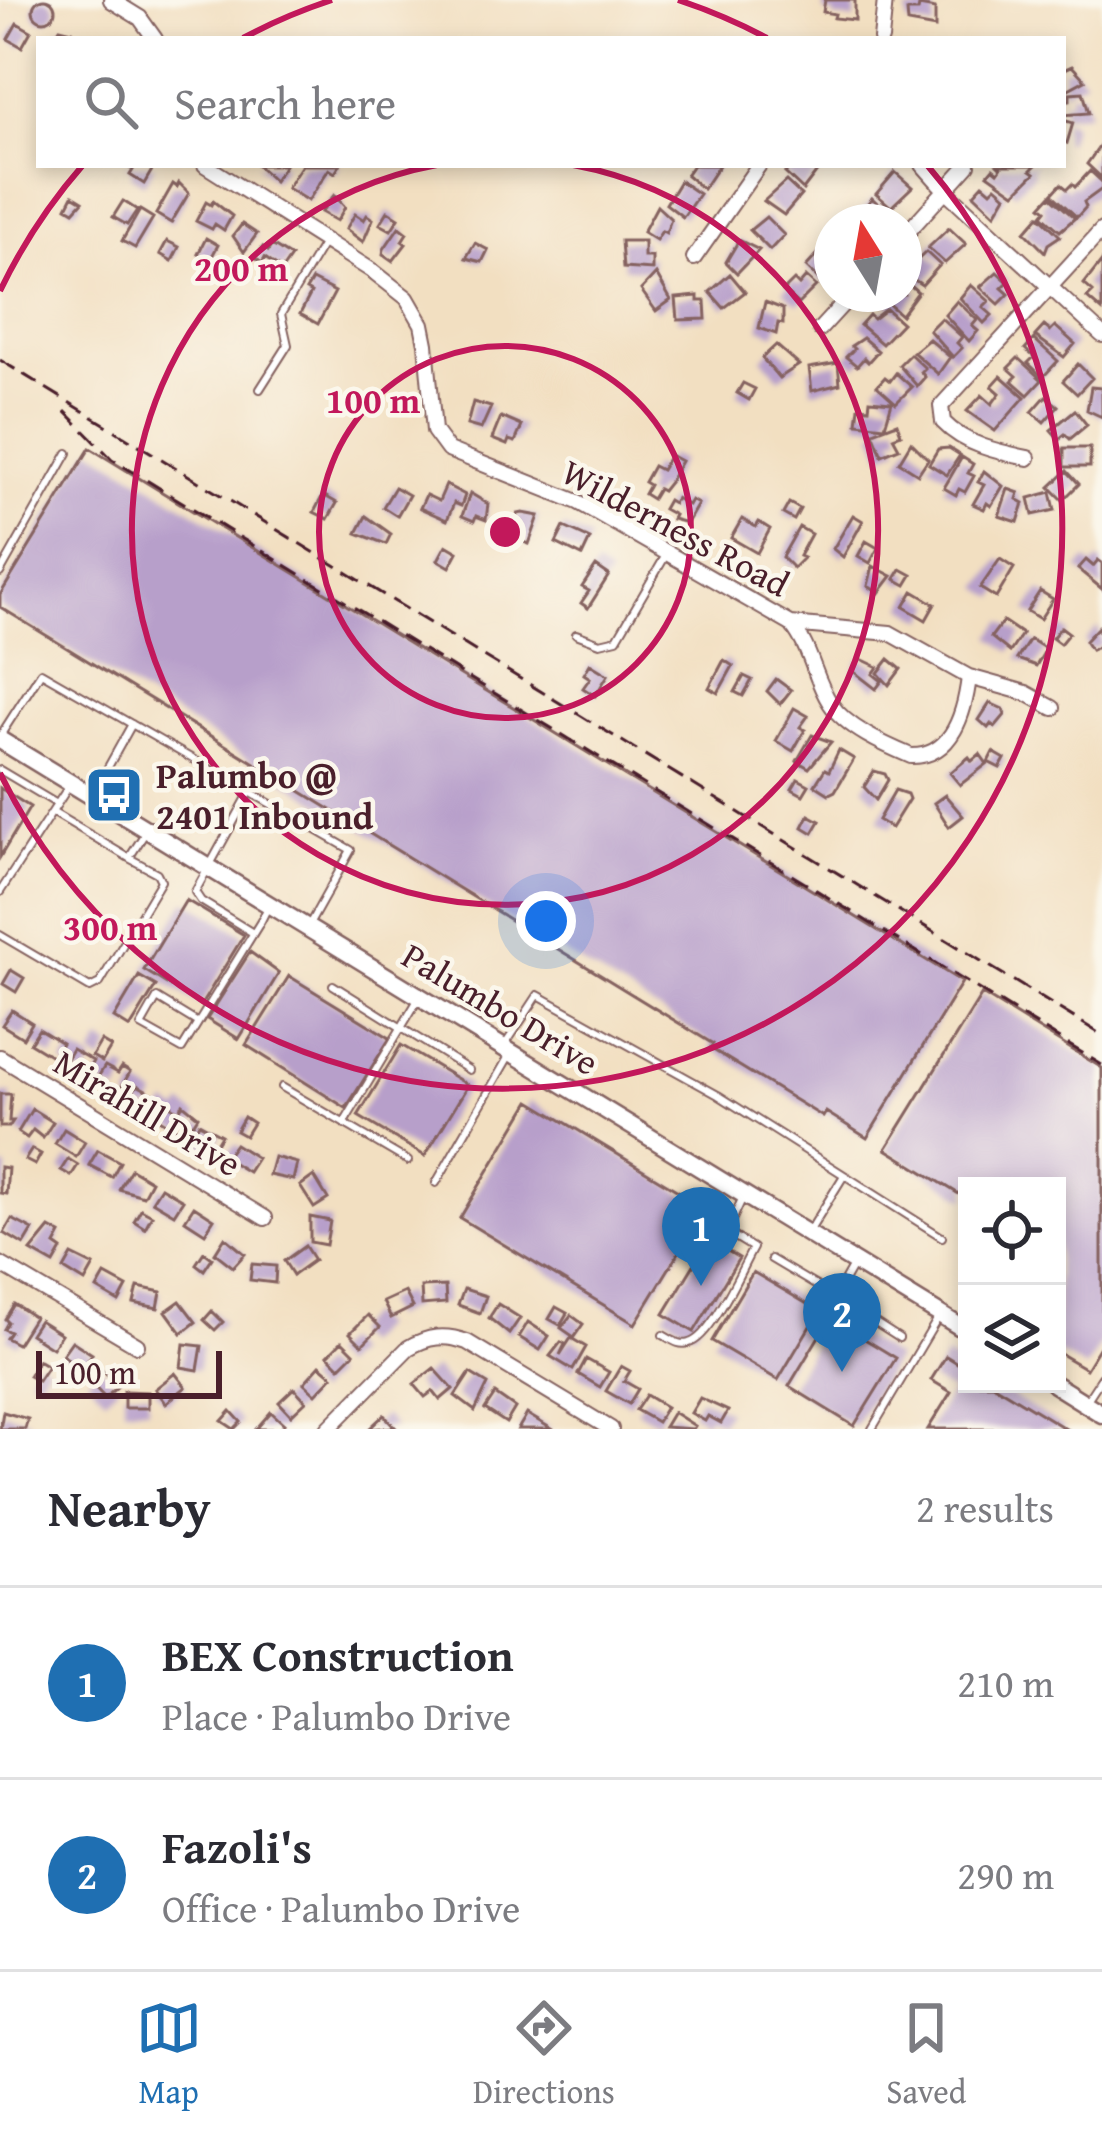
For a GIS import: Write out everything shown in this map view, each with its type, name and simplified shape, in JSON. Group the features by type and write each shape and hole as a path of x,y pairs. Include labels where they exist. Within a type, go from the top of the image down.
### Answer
{"street":[{"path":"111,0 140,17 153,36"},
{"path":"881,36 885,0"},
{"name":"Wilderness Road","path":"210,168 388,281 415,310 426,344 430,411 443,446 486,468 578,502 791,624 890,633 969,677 1026,693 1053,708"},
{"path":"694,258 757,168"},
{"path":"926,168 1102,335"},
{"path":"922,216 965,168"},
{"path":"1028,458 988,449 953,432 943,422 941,406 1102,230"},
{"path":"820,329 836,312"},
{"path":"791,624 839,714 911,756 933,752 952,735 969,677"},
{"name":"Palumbo Drive","path":"0,738 958,1326"},
{"name":"Mirahill Drive","path":"0,1057 265,1218"},
{"path":"0,1264 136,1345"},
{"path":"328,1429 408,1348 445,1336 467,1342 611,1429"},
{"path":"1066,1391 1094,1408"}],"lane":[{"path":"260,389 288,345 281,322 285,306 325,241"},
{"path":"0,573 68,453"},
{"path":"576,634 600,643 617,640 667,552"},
{"path":"0,738 41,672 351,850 307,928"},
{"path":"92,796 132,724"},
{"path":"0,770 161,880 100,982 90,988 0,935"},
{"path":"0,892 71,783"},
{"path":"250,792 197,884 196,896 253,933"},
{"path":"129,858 147,830"},
{"path":"198,1022 157,998 141,1026 182,1049 269,905"},
{"path":"333,985 469,1070"},
{"path":"436,1183 538,995 718,1095 942,1237"},
{"path":"344,1124 419,997"},
{"path":"282,1087 408,1161"},
{"path":"807,1235 843,1177"},
{"path":"663,1335 681,1345 698,1339 724,1303 753,1248 727,1232 744,1196"},
{"path":"771,1258 899,1338"},
{"path":"835,1297 854,1264"},
{"path":"872,1429 940,1315"},
{"path":"1094,1408 1102,1377"}],"building":[{"path":"44,-1 55,10 44,21 33,10"},
{"path":"825,0 855,0 855,20 823,12"},
{"path":"919,6 935,9 935,28 908,23 907,11 918,11"},
{"path":"17,23 31,31 22,47 8,39"},
{"path":"60,28 72,31 73,36 55,36"},
{"path":"1072,66 1085,80 1066,90 1066,69"},
{"path":"1083,92 1089,113 1066,115 1070,93"},
{"path":"1099,147 1102,150 1102,178 1087,164"},
{"path":"129,168 153,168 144,184 130,175"},
{"path":"260,168 283,168 274,181"},
{"path":"300,168 338,168 335,173 329,169 308,201 287,188"},
{"path":"691,168 717,168 703,189 686,175"},
{"path":"790,168 820,168 803,190 785,173"},
{"path":"993,168 998,172 1001,168 1033,168 1035,173 1015,193 988,174"},
{"path":"1090,171 1102,182 1102,189 1084,202 1086,207 1077,217 1052,194 1061,184 1067,189 1072,184 1075,187"},
{"path":"895,172 912,187 894,204 876,194"},
{"path":"680,181 699,194 683,217 666,204"},
{"path":"786,181 801,195 784,215 764,201"},
{"path":"179,183 189,193 171,223 156,214 173,184 177,187"},
{"path":"983,184 991,191 996,186 1006,195 995,214 974,194"},
{"path":"73,195 83,201 74,211 67,207"},
{"path":"334,195 345,207 337,221 321,212"},
{"path":"1050,196 1075,218 1060,231 1042,215 1046,210 1041,206"},
{"path":"123,201 137,210 127,225 113,217"},
{"path":"213,201 232,216 224,230 196,221 206,202 211,205"},
{"path":"657,206 671,219 666,233 662,231 656,240 643,232"},
{"path":"140,210 153,218 135,248 122,241"},
{"path":"388,211 399,218 391,230 380,224"},
{"path":"355,214 373,219 363,242 346,229"},
{"path":"1039,216 1060,236 1045,252 1025,232"},
{"path":"766,217 784,235 770,250 750,230"},
{"path":"242,224 257,234 244,252 233,236"},
{"path":"399,227 407,233 402,241 406,244 393,261 383,254"},
{"path":"949,228 966,244 945,263 928,248"},
{"path":"206,238 218,245 210,260 198,254"},
{"path":"739,240 759,250 737,273 726,262"},
{"path":"167,241 179,247 172,261 160,254"},
{"path":"621,241 644,241 644,257 652,257 652,270 623,268"},
{"path":"475,243 488,250 482,262 466,258"},
{"path":"272,245 291,257 282,270 265,258 262,263 255,258 263,247 268,251"},
{"path":"926,252 940,265 922,285"},
{"path":"1102,261 1102,311 1087,298 1093,292 1084,284"},
{"path":"997,272 1008,282 1002,288 1009,294 999,304 980,287"},
{"path":"656,274 671,300 656,311 641,290"},
{"path":"730,274 745,292 724,308 710,292"},
{"path":"806,277 814,288 798,304 783,291 794,280 799,285"},
{"path":"312,280 335,292 318,324 300,314"},
{"path":"971,285 989,301 983,307 992,315 984,323 960,298"},
{"path":"698,296 698,301 705,301 706,319 678,320 676,298"},
{"path":"957,301 977,320 972,326 978,331 969,341 945,315"},
{"path":"765,302 783,309 783,324 778,323 776,334 759,328"},
{"path":"889,312 902,323 882,344 860,325 869,315 873,319"},
{"path":"941,318 962,337 957,343 962,348 953,357 929,330"},
{"path":"1044,326 1050,331 1055,326 1075,344 1064,357 1035,336"},
{"path":"863,338 878,351 857,366 846,357 854,349 851,346"},
{"path":"929,339 950,357 938,374 913,352"},
{"path":"1034,339 1058,361 1043,377 1028,363 1034,357 1025,349"},
{"path":"776,345 799,365 779,378 762,358"},
{"path":"910,354 925,368 921,372 925,377 917,386 899,365"},
{"path":"1018,358 1042,380 1028,395 1012,381 1017,376 1008,368"},
{"path":"838,363 840,384 812,391 809,368"},
{"path":"1078,364 1092,378 1077,394 1063,381"},
{"path":"896,373 912,387 896,403 877,386"},
{"path":"1001,376 1025,397 995,431 967,411 982,395 992,404 1000,393 992,386"},
{"path":"743,383 755,389 749,400 737,393"},
{"path":"1091,387 1102,388 1102,417 1087,410"},
{"path":"1046,396 1058,406 1044,422 1032,412"},
{"path":"870,400 892,402 885,426 857,423 859,407 869,408"},
{"path":"473,402 491,407 481,429 467,425"},
{"path":"1075,410 1087,425 1070,439 1065,434 1059,439 1051,430"},
{"path":"501,417 522,426 515,442 509,440 507,445 492,439"},
{"path":"897,423 901,434 893,437 899,448 882,455 873,432"},
{"path":"911,442 928,459 918,474 899,462"},
{"path":"90,448 962,982 867,1138 826,1112 823,1117 710,1048 713,1044 0,607 0,595"},
{"path":"949,448 960,455 947,475 929,464 938,449"},
{"path":"1064,448 1090,448 1090,467 1064,467"},
{"path":"670,455 681,461 652,499 644,494 649,485 644,482 653,466 661,470"},
{"path":"962,457 973,464 968,473 974,476 965,492 959,489 956,495 944,488"},
{"path":"984,471 1003,486 984,509 973,504 984,485 978,482"},
{"path":"1067,471 1079,484 1063,500 1050,487"},
{"path":"446,485 465,495 461,506 454,503 447,520 420,508 426,495 439,501"},
{"path":"395,487 409,495 397,516 383,507"},
{"path":"1008,489 1019,493 1017,499 1024,503 1018,522 999,516"},
{"path":"1051,492 1055,510 1033,515 1029,498"},
{"path":"470,493 488,504 486,520 462,516"},
{"path":"323,495 337,503 328,519 314,512"},
{"path":"676,498 698,504 687,523 672,519 674,515 663,509 668,500 673,503"},
{"path":"789,503 800,509 794,520 783,514"},
{"path":"518,514 539,516 529,544 513,538"},
{"path":"853,515 863,521 843,557 833,549"},
{"path":"366,516 391,534 386,544 357,533"},
{"path":"742,519 770,529 757,553 731,538"},
{"path":"564,527 590,539 582,556 556,543"},
{"path":"799,527 811,534 799,556 803,558 793,568 782,557"},
{"path":"866,541 878,548 870,563 858,556"},
{"path":"446,545 458,552 450,567 438,560"},
{"path":"1000,559 1014,568 996,598 980,588"},
{"path":"1086,560 1093,566 1098,560 1102,563 1102,589 1078,569"},
{"path":"596,566 609,575 588,608 581,603 589,591 582,587"},
{"path":"873,566 892,576 879,593 868,586"},
{"path":"901,569 912,575 906,585 895,579"},
{"path":"913,591 935,604 926,620 904,607"},
{"path":"1040,591 1053,599 1040,619 1027,611"},
{"path":"1003,621 1022,634 1010,652 991,637"},
{"path":"1061,627 1069,633 1060,644 1052,638"},
{"path":"1098,627 1102,645 1091,650 1085,641"},
{"path":"1030,639 1046,649 1036,666 1017,659"},
{"path":"859,658 878,667 873,674 882,681 876,689 853,671"},
{"path":"889,659 901,669 889,685 878,673"},
{"path":"724,660 733,666 718,693 709,688"},
{"path":"590,664 608,675 595,696 583,688 590,678 584,674"},
{"path":"744,676 752,680 743,696 735,692"},
{"path":"776,679 791,690 780,704 767,691"},
{"path":"990,703 1005,715 988,728 979,720"},
{"path":"794,708 808,716 793,751 776,741"},
{"path":"812,735 831,742 809,768 797,761"},
{"path":"839,750 854,759 829,794 815,785 825,769 829,771"},
{"path":"993,752 1005,759 1000,768 988,762"},
{"path":"980,754 987,764 960,785 950,773"},
{"path":"874,771 888,780 876,800 864,787"},
{"path":"798,779 809,785 803,795 792,789"},
{"path":"0,788 30,807 0,857"},
{"path":"895,790 909,799 891,828 878,820"},
{"path":"945,795 963,816 949,827 934,803"},
{"path":"809,815 820,821 813,833 803,827"},
{"path":"186,900 244,935 201,1005 144,970"},
{"path":"250,952 279,973 239,1039 207,1019"},
{"path":"11,970 24,978 16,992 3,984"},
{"path":"139,976 156,986 130,1028 114,1018"},
{"path":"289,976 390,1038 346,1108 246,1045"},
{"path":"982,994 1102,1068 1102,1343 1086,1369 1066,1357 1066,1177 958,1177 958,1193 886,1149"},
{"path":"12,1010 32,1023 23,1038 2,1025"},
{"path":"39,1029 62,1043 53,1057 30,1043"},
{"path":"101,1041 111,1047 102,1062 92,1056"},
{"path":"401,1045 468,1085 425,1156 358,1116"},
{"path":"72,1049 93,1061 85,1076 63,1064"},
{"path":"105,1066 118,1073 122,1067 130,1072 118,1093 96,1080"},
{"path":"137,1085 157,1096 149,1111 128,1099"},
{"path":"0,1094 11,1094 9,1121 13,1121 9,1127 0,1127"},
{"path":"530,1101 706,1208 635,1324 460,1218"},
{"path":"167,1103 179,1111 183,1104 198,1116 193,1124 187,1121 181,1132 158,1118"},
{"path":"32,1109 53,1122 43,1138 33,1130 27,1138 18,1132"},
{"path":"244,1117 253,1123 245,1136 236,1131"},
{"path":"199,1123 221,1135 212,1150 191,1138"},
{"path":"64,1129 85,1142 76,1157 55,1144"},
{"path":"235,1144 257,1158 248,1172 225,1158"},
{"path":"32,1149 41,1154 35,1165 25,1160"},
{"path":"98,1150 120,1162 112,1177 89,1165"},
{"path":"274,1157 297,1163 293,1180 269,1175"},
{"path":"68,1159 78,1165 71,1176 61,1170"},
{"path":"0,1167 8,1168 6,1194 0,1193"},
{"path":"131,1169 151,1181 143,1196 119,1189"},
{"path":"314,1176 328,1199 314,1208 300,1186"},
{"path":"161,1187 183,1200 174,1214 152,1201"},
{"path":"194,1206 214,1219 205,1233 185,1220"},
{"path":"141,1209 152,1215 145,1228 134,1221"},
{"path":"310,1217 330,1221 326,1245 310,1242"},
{"path":"12,1219 33,1230 24,1245 4,1233"},
{"path":"50,1228 61,1234 55,1245 62,1250 54,1264 31,1251"},
{"path":"225,1237 245,1254 233,1267 215,1253"},
{"path":"709,1240 739,1258 694,1332 664,1314"},
{"path":"305,1246 314,1260 293,1275 284,1261"},
{"path":"204,1252 212,1258 204,1270 196,1264"},
{"path":"72,1255 94,1266 85,1282 64,1269"},
{"path":"252,1264 276,1266 275,1283 250,1280"},
{"path":"753,1272 819,1311 778,1380 712,1341"},
{"path":"105,1275 127,1287 119,1302 97,1289"},
{"path":"445,1286 446,1303 422,1305 421,1287"},
{"path":"138,1287 161,1292 158,1308 134,1303"},
{"path":"464,1289 486,1296 480,1313 458,1305"},
{"path":"405,1292 413,1307 391,1318 383,1302"},
{"path":"180,1301 196,1322 182,1333 166,1311"},
{"path":"14,1304 34,1317 17,1344 6,1338 10,1332 4,1329"},
{"path":"498,1304 520,1318 509,1334 489,1318"},
{"path":"556,1307 567,1313 560,1325 549,1319"},
{"path":"212,1311 223,1322 215,1330 204,1320"},
{"path":"368,1315 380,1327 362,1345 350,1333"},
{"path":"571,1315 583,1324 574,1337 561,1328"},
{"path":"830,1318 896,1358 854,1426 789,1386"},
{"path":"39,1320 61,1334 52,1348 30,1334"},
{"path":"528,1322 549,1336 540,1350 519,1337"},
{"path":"571,1338 586,1347 573,1370 550,1356 561,1342 565,1344 560,1355"},
{"path":"72,1341 92,1354 82,1368 62,1355"},
{"path":"342,1341 354,1353 340,1367 328,1355"},
{"path":"184,1344 202,1346 198,1370 181,1367"},
{"path":"946,1356 958,1363 958,1393 1007,1393 1066,1429 928,1429 951,1392 931,1380"},
{"path":"586,1359 609,1372 600,1387 578,1374"},
{"path":"38,1360 48,1366 38,1381 29,1376"},
{"path":"320,1365 333,1376 316,1394 304,1383"},
{"path":"621,1366 630,1371 624,1381 638,1389 629,1404 606,1391"},
{"path":"100,1367 118,1386 105,1398 87,1379"},
{"path":"434,1368 453,1389 440,1400 433,1391 425,1397 414,1384"},
{"path":"175,1373 186,1387 166,1403 155,1389"},
{"path":"470,1373 488,1384 475,1411 455,1396"},
{"path":"294,1388 306,1401 291,1415 279,1402"},
{"path":"124,1391 148,1392 148,1408 124,1408"},
{"path":"495,1394 515,1408 506,1423 485,1409"},
{"path":"646,1395 666,1407 657,1422 636,1410"},
{"path":"700,1398 728,1411 721,1423 691,1413"},
{"path":"231,1411 241,1422 234,1429 222,1421"},
{"path":"3,1412 28,1419 25,1429 0,1429"},
{"path":"271,1412 284,1424 280,1429 256,1429"},
{"path":"673,1412 695,1426 693,1429 664,1427"},
{"path":"527,1414 552,1429 518,1429"},
{"path":"384,1415 395,1427 369,1429"}],"railway":[{"path":"0,360 1102,1035"},
{"path":"65,411 112,459 1102,1065"}],"place":[{"name":"Palumbo @ 2401 Inbound","path":"114,795"},
{"name":"BEX Construction","path":"701,1286"},
{"name":"Fazoli's","path":"842,1372"}]}
